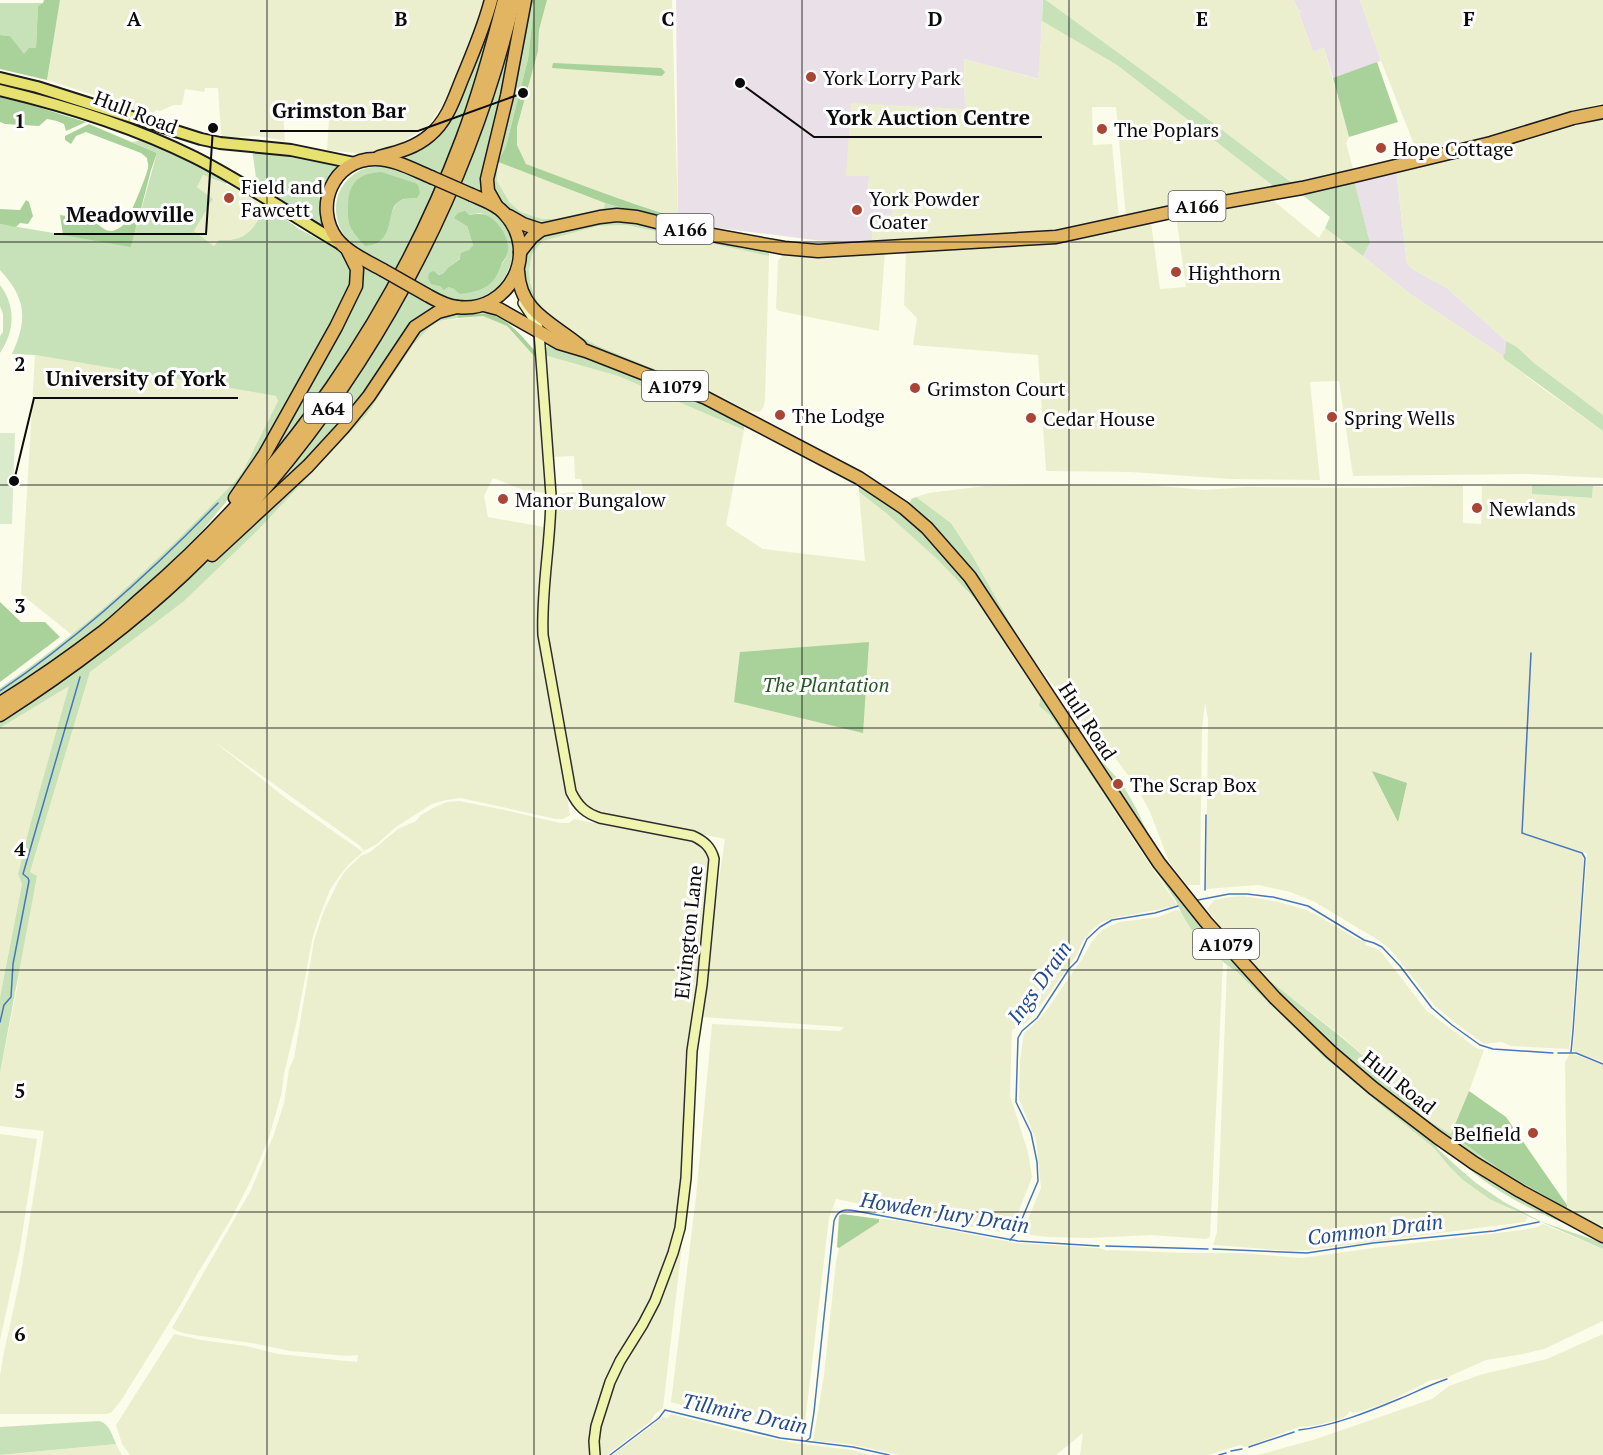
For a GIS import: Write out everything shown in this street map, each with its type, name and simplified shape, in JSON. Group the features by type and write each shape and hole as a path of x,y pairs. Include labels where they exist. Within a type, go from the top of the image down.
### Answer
{"highway":[{"path":"208,537 220,516 265,454 336,327 356,286 355,262 333,233 327,217 326,200 332,185 344,170 354,164 407,150 424,140 439,126 449,110 470,60 491,0"},
{"name":"A64","path":"0,703 45,675 106,629 170,574 259,482 316,410 362,341 392,290 428,220 462,137 490,53 504,0"},
{"name":"A64","path":"0,715 77,662 166,590 240,516 296,452 328,408 374,340 424,249 459,171 483,107 514,0"},
{"path":"166,590 189,576 308,466 369,396 415,327 438,312 457,307 484,305 508,287 518,267 520,252 518,236 513,224 488,191 487,179 507,96 525,0"},
{"name":"A166","path":"541,230 600,217 622,215 696,232 784,248 818,251 1056,237 1185,209 1302,188 1491,143 1573,118 1603,112"},
{"path":"372,159 392,161 431,177 472,195 523,224 541,230"},
{"path":"520,252 541,230"},
{"path":"345,247 427,295 457,307"},
{"name":"Hull Road","path":"518,267 520,286 525,299 534,311 586,351"},
{"name":"Hull Road","path":"484,305 503,311 571,347 683,388 727,408 859,478 904,508 927,528 970,576 1159,863 1206,922 1275,998 1331,1052 1373,1088 1437,1137 1520,1191 1603,1236"}],"main road":[{"name":"Hull Road","path":"0,78 37,87 201,140 291,150 354,164"},
{"name":"Hull Road","path":"0,90 84,113 145,134 226,174 345,247"},
{"name":"Elvington Lane","path":"520,286 523,304 537,324 539,332 551,495 543,635 572,792 579,807 588,813 600,818 693,836 710,848 714,859 702,985 691,1064 687,1156 680,1228 669,1266 652,1307 610,1382 596,1426 595,1455"}],"shaded area":[{"path":"676,0 1043,0 1039,79 964,59 965,109 869,176 868,194 891,194 893,215 872,216 872,240 850,242 814,240 712,227 678,218"},
{"path":"1294,0 1360,0 1381,61 1333,78 1324,48 1313,52"},
{"path":"1396,169 1407,264 1447,288 1506,341 1503,356 1410,294 1363,256 1370,243 1354,180"}],"green space":[{"path":"44,0 60,0 47,80 0,69 0,35 10,36 24,54 29,48 36,48 38,6"},
{"path":"60,0 486,0 461,69 429,125 401,143 365,154 327,150 329,118 283,111 285,141 258,136 223,138 218,88 205,88 204,92 185,89 182,105 156,110 151,116 47,80"},
{"path":"495,0 500,0 486,53 443,177 397,158 440,131"},
{"path":"522,0 484,194 458,183 511,26"},
{"path":"529,0 547,0 539,30 538,51 517,127 517,145 526,164 592,189 703,225 683,226 605,203 498,162 506,146 528,59 534,5"},
{"path":"547,0 672,0 678,218 604,194 526,164 517,145 517,127 538,51 539,30"},
{"path":"1043,0 1176,95 1292,183 1276,188 1117,65 1042,21"},
{"path":"1046,0 1294,0 1297,9 1300,9 1299,14 1313,52 1324,48 1349,137 1346,143 1353,169 1292,183"},
{"path":"1360,0 1603,0 1603,103 1459,145 1417,152"},
{"path":"529,2 534,5 528,59 506,146 498,162 497,181 510,203 521,212 542,219 554,219 604,208 605,203 641,214 542,223 514,213 503,204 495,192 492,173"},
{"path":"0,3 43,3 38,6 36,48 24,55 10,36 0,35"},
{"path":"1042,21 1117,65 1276,188 1126,218 1116,107 1092,107 1093,145 1112,144 1119,218 1038,234 872,240 872,216 893,214 891,194 868,195 869,176 846,176 851,103 965,109 964,59 1038,79"},
{"path":"1377,62 1398,122 1349,137 1333,78"},
{"path":"553,63 661,68 665,72 662,76 552,68"},
{"path":"0,96 86,122 66,131 64,124 47,119 39,126 5,124 0,122"},
{"path":"1603,118 1603,415 1534,363 1517,347 1506,341 1447,288 1407,264 1396,169 1519,143"},
{"path":"89,124 157,153 131,247 63,235 60,215 66,216 69,213 78,219 90,220 108,231 114,231 122,226 134,206 148,168 147,158 141,153 86,132 76,136 71,144 65,140 65,136"},
{"path":"144,140 190,161 227,182 226,184 203,175 197,187 213,199 194,231 214,246 219,240 237,238 249,232 266,205 299,229 335,248 347,260 354,277 336,322 274,432 231,496 201,532 121,611 0,698 0,688 65,640 125,589 238,478 278,401 276,396 35,355 12,354 21,330 22,309 15,290 0,270 0,224 131,246 157,153 132,142"},
{"path":"252,149 319,159 344,167 338,173 327,231 275,200 276,197 257,185"},
{"path":"498,162 605,203 604,208 554,219 542,219 521,212 510,203 497,181"},
{"path":"381,166 397,168 438,187 398,272 352,244 341,230 336,212 339,193 350,177 367,168","holes":["420,193 397,202 386,229 348,201"]},
{"path":"381,172 415,183 420,193 417,198 406,198 399,201 394,206 382,239 365,246 349,223 348,200 355,182 365,175"},
{"path":"203,175 242,191 266,205 253,229 247,234 238,238 219,240 214,246 194,231 213,199 197,187"},
{"path":"1354,180 1370,243 1363,256 1325,228 1330,217 1300,193"},
{"path":"454,194 487,208 504,224 510,236 511,262 499,285 489,293 478,299 464,301 450,299 413,281","holes":["480,213 488,216 504,234 508,249 506,257 502,264 454,289 448,287 434,271 443,275 473,245 467,226 469,215"]},
{"path":"1270,198 1319,238 1325,228 1410,294 1503,356 1542,388 1603,431 1603,478 1529,474 1353,476 1339,381 1310,382 1320,480 1230,479 1131,472 1046,471 1038,355 913,345 917,318 904,305 906,251 1073,241 1151,222 1160,289 1186,287 1176,216"},
{"path":"26,200 29,202 33,216 28,224 20,223 16,227 0,224 0,209 20,210"},
{"path":"465,211 469,215 486,215 496,222 503,231 508,251 490,284 484,288 460,294 454,289 448,287 444,290 440,286 431,284 428,278 429,273 434,271 439,275 443,274 460,259 461,253 469,250 473,245 467,226 454,218 458,213"},
{"path":"621,218 716,239 720,243 745,249 756,245 769,251 769,256 626,225 598,226 543,241 532,254 529,270 530,282 535,297 546,313 567,329 596,345 681,380 612,357 574,339 544,318 529,300 524,289 521,265 524,253 533,240 565,227"},
{"path":"626,225 769,256 765,401 760,412 749,411 724,398 596,345 567,329 546,313 535,297 529,270 532,254 543,241 598,226"},
{"path":"885,252 879,331 779,311 776,308 778,261 781,257 789,253"},
{"path":"359,261 392,282 348,357 271,460 263,463 360,287 362,274"},
{"path":"0,285 9,301 12,319 9,336 0,353 3,314 0,306"},
{"path":"407,290 440,308 384,368 324,445 251,512"},
{"path":"489,313 515,329 535,351 535,357 507,326 483,316 458,318 458,315"},
{"path":"441,315 458,315 458,318 439,321 413,345 367,414 259,529 183,602 90,672 30,872 37,876 0,1073 0,997 22,884 18,874 69,686 0,728 0,718 89,660 158,606 260,516 301,478 419,329"},
{"path":"483,316 507,326 535,357 545,493 523,490 493,478 484,496 488,517 544,527 539,633 541,656 556,725 570,815 563,819 556,819 461,798 446,800 432,804 364,851 359,845 212,740 287,799 363,852 340,875 330,890 320,915 313,936 282,1092 260,1160 231,1219 122,1399 112,1412 107,1414 0,1414 0,1376 20,1279 44,1131 0,1126 0,1073 17,988 30,872 90,672 183,602 259,529 330,453 413,345 430,327 439,321"},
{"path":"1506,341 1517,347 1534,363 1603,415 1603,431 1504,359"},
{"path":"550,345 682,392 744,422 744,430 618,376 544,355 547,346"},
{"path":"35,355 276,396 278,401 238,478 146,571 72,635 21,594"},
{"path":"544,355 618,376 744,430 726,525 763,549 865,561 859,492 886,513 938,560 989,614 1041,693 1039,706 1050,715 1177,905 1102,922 1083,941 1076,956 1036,1012 1026,1023 1012,1030 1010,1095 1028,1152 1032,1177 1011,1231 1008,1233 987,1230 836,1199 829,1218 804,1432 770,1428 671,1402 696,1197 712,1024 840,1031 844,1027 702,1017 725,839 604,815 591,811 576,796 554,673 548,624 556,494 583,491 581,479 575,479 574,456 552,457"},
{"path":"0,433 15,433 12,524 0,524"},
{"path":"859,481 913,520 966,576 1125,815 1234,960 1431,1136 1438,1149 1476,1183 1504,1202 1542,1222 1603,1243 1603,1249 1491,1200 1463,1180 1434,1148 1325,1058 1238,973 1202,942 1187,923 1176,901 1050,715 1039,706 1041,693 989,614 938,560 859,492"},
{"path":"1147,485 1205,490 1245,487 1379,488 1463,485 1463,523 1481,524 1482,486 1532,485 1532,494 1592,498 1593,486 1603,487 1603,1062 1573,1051 1587,853 1538,839 1582,854 1584,859 1569,1049 1511,1046 1502,1042 1484,1044 1434,1005 1391,950 1315,902 1290,892 1259,885 1206,889 1208,719 1205,703 1202,728 1200,885 1187,885 1169,862 1150,812 1136,786 1024,648 972,555 951,523 916,497 928,493 985,486"},
{"path":"1532,485 1593,486 1592,498 1532,494"},
{"path":"916,497 951,523 972,555 1024,648 969,568 913,509 910,504 911,499"},
{"path":"0,602 21,622 45,622 60,637 0,682"},
{"name":"The Plantation","path":"869,642 863,733 734,702 740,652"},
{"path":"70,685 18,874 22,884 0,997 0,728"},
{"path":"1087,745 1117,778 1113,781 1119,790 1124,787 1150,838 1148,839"},
{"path":"1372,771 1407,783 1398,822"},
{"path":"459,801 560,823 569,823 574,819 688,841 699,845 706,853 709,865 685,1059 682,1170 670,1247 647,1306 611,1370 591,1424 590,1455 130,1455 122,1444 116,1425 174,1334 246,1346 278,1354 357,1362 358,1355 290,1351 187,1334 172,1328 251,1190 274,1134 284,1103 289,1069 294,1058 314,941 323,913 338,882 346,870 361,856 370,852 398,829 416,821 421,815 435,807 447,802"},
{"path":"1243,896 1303,909 1366,942 1365,945 1382,953 1426,1010 1476,1048 1484,1050 1451,1134 1424,1118 1374,1065 1340,1035 1274,984 1259,976 1207,909 1214,900"},
{"path":"1176,910 1180,911 1200,941 1223,962 1210,1237 1206,1239 1151,1235 1089,1238 1022,1234 1041,1188 1036,1140 1019,1099 1020,1060 1024,1033 1046,1011 1102,930 1119,922 1158,917"},
{"path":"1227,966 1238,973 1325,1058 1434,1148 1448,1165 1491,1200 1528,1217 1525,1222 1310,1250 1291,1251 1213,1245 1217,1232"},
{"path":"1259,976 1274,984 1374,1065 1424,1118 1451,1134 1502,1171 1603,1228 1603,1232 1501,1175 1405,1109 1358,1072"},
{"path":"1570,1054 1603,1065 1603,1225 1598,1225 1567,1209 1565,1062"},
{"path":"1469,1091 1506,1117 1567,1205 1567,1209 1502,1171 1451,1134"},
{"path":"0,1134 37,1139 20,1248 0,1340"},
{"path":"1444,1146 1577,1228 1540,1213 1505,1194 1473,1172"},
{"path":"842,1214 879,1219 879,1222 839,1248 837,1247 839,1216"},
{"path":"879,1219 907,1222 1016,1243 1099,1248 1108,1251 1241,1253 1302,1258 1522,1230 1543,1224 1603,1249 1603,1321 1544,1349 1486,1360 1448,1377 1429,1381 1386,1403 1353,1413 1350,1411 1343,1418 1318,1425 1299,1427 1249,1446 1240,1445 1208,1455 1080,1455 1083,1433 1056,1455 900,1455 849,1444 813,1441 824,1375 839,1248 878,1222"},
{"path":"682,1245 663,1408 655,1414 651,1421 607,1455 599,1455 598,1433 617,1378 647,1329 663,1297"},
{"path":"1603,1334 1603,1455 1258,1455 1316,1439 1432,1399 1449,1386 1483,1374 1547,1359"},
{"path":"670,1414 750,1434 871,1455 613,1455 663,1417 668,1418"},
{"path":"99,1421 108,1427 116,1444 0,1455 0,1427"},
{"path":"116,1444 122,1455 2,1455"}],"waterway":[{"path":"0,691 58,649 114,603 218,503"},
{"path":"1531,653 1522,833 1582,853 1585,858 1571,1052"},
{"path":"0,1022 4,1005 11,997 13,964 29,881 23,874 80,677"},
{"path":"1205,890 1206,815"},
{"name":"Ings Drain","path":"1198,900 1229,894 1247,894 1273,897 1308,906 1364,940 1382,947 1400,966 1432,1008 1480,1045 1493,1049 1553,1053"},
{"name":"Ings Drain","path":"1010,1240 1016,1233 1038,1181 1031,1133 1016,1102 1018,1038 1022,1031 1037,1018 1069,969 1077,961 1087,939 1100,927 1112,920 1155,913 1178,906"},
{"name":"Ings Drain","path":"1558,1053 1576,1053 1603,1064"},
{"name":"Howden Jury Drain","path":"806,1441 810,1438 814,1412 834,1221 840,1212 856,1211 1018,1241 1099,1246"},
{"name":"Common Drain","path":"1213,1249 1307,1253 1373,1243 1494,1231 1539,1222"},
{"name":"Common Drain","path":"1106,1246 1208,1249"},
{"path":"1299,1430 1350,1418 1447,1379"},
{"name":"Tillmire Drain","path":"610,1455 659,1418 665,1410 780,1438 853,1447 889,1455"},
{"path":"1249,1447 1294,1432"},
{"path":"1231,1451 1242,1449"},
{"path":"1219,1455 1226,1453"}],"place":[{"name":"York Lorry Park","path":"811,77"},
{"name":"York Auction Centre","path":"740,83"},
{"name":"Grimston Bar","path":"523,93"},
{"name":"Meadowville","path":"213,128"},
{"name":"The Poplars","path":"1102,129"},
{"name":"Hope Cottage","path":"1381,148"},
{"name":"Field and Fawcett","path":"229,198"},
{"name":"York Powder Coater","path":"857,210"},
{"name":"Highthorn","path":"1176,272"},
{"name":"Grimston Court","path":"915,388"},
{"name":"The Lodge","path":"780,415"},
{"name":"Spring Wells","path":"1332,417"},
{"name":"Cedar House","path":"1031,418"},
{"name":"University of York","path":"14,481"},
{"name":"Manor Bungalow","path":"503,499"},
{"name":"Newlands","path":"1477,508"},
{"name":"The Scrap Box","path":"1118,784"},
{"name":"Belfield","path":"1533,1133"}]}
